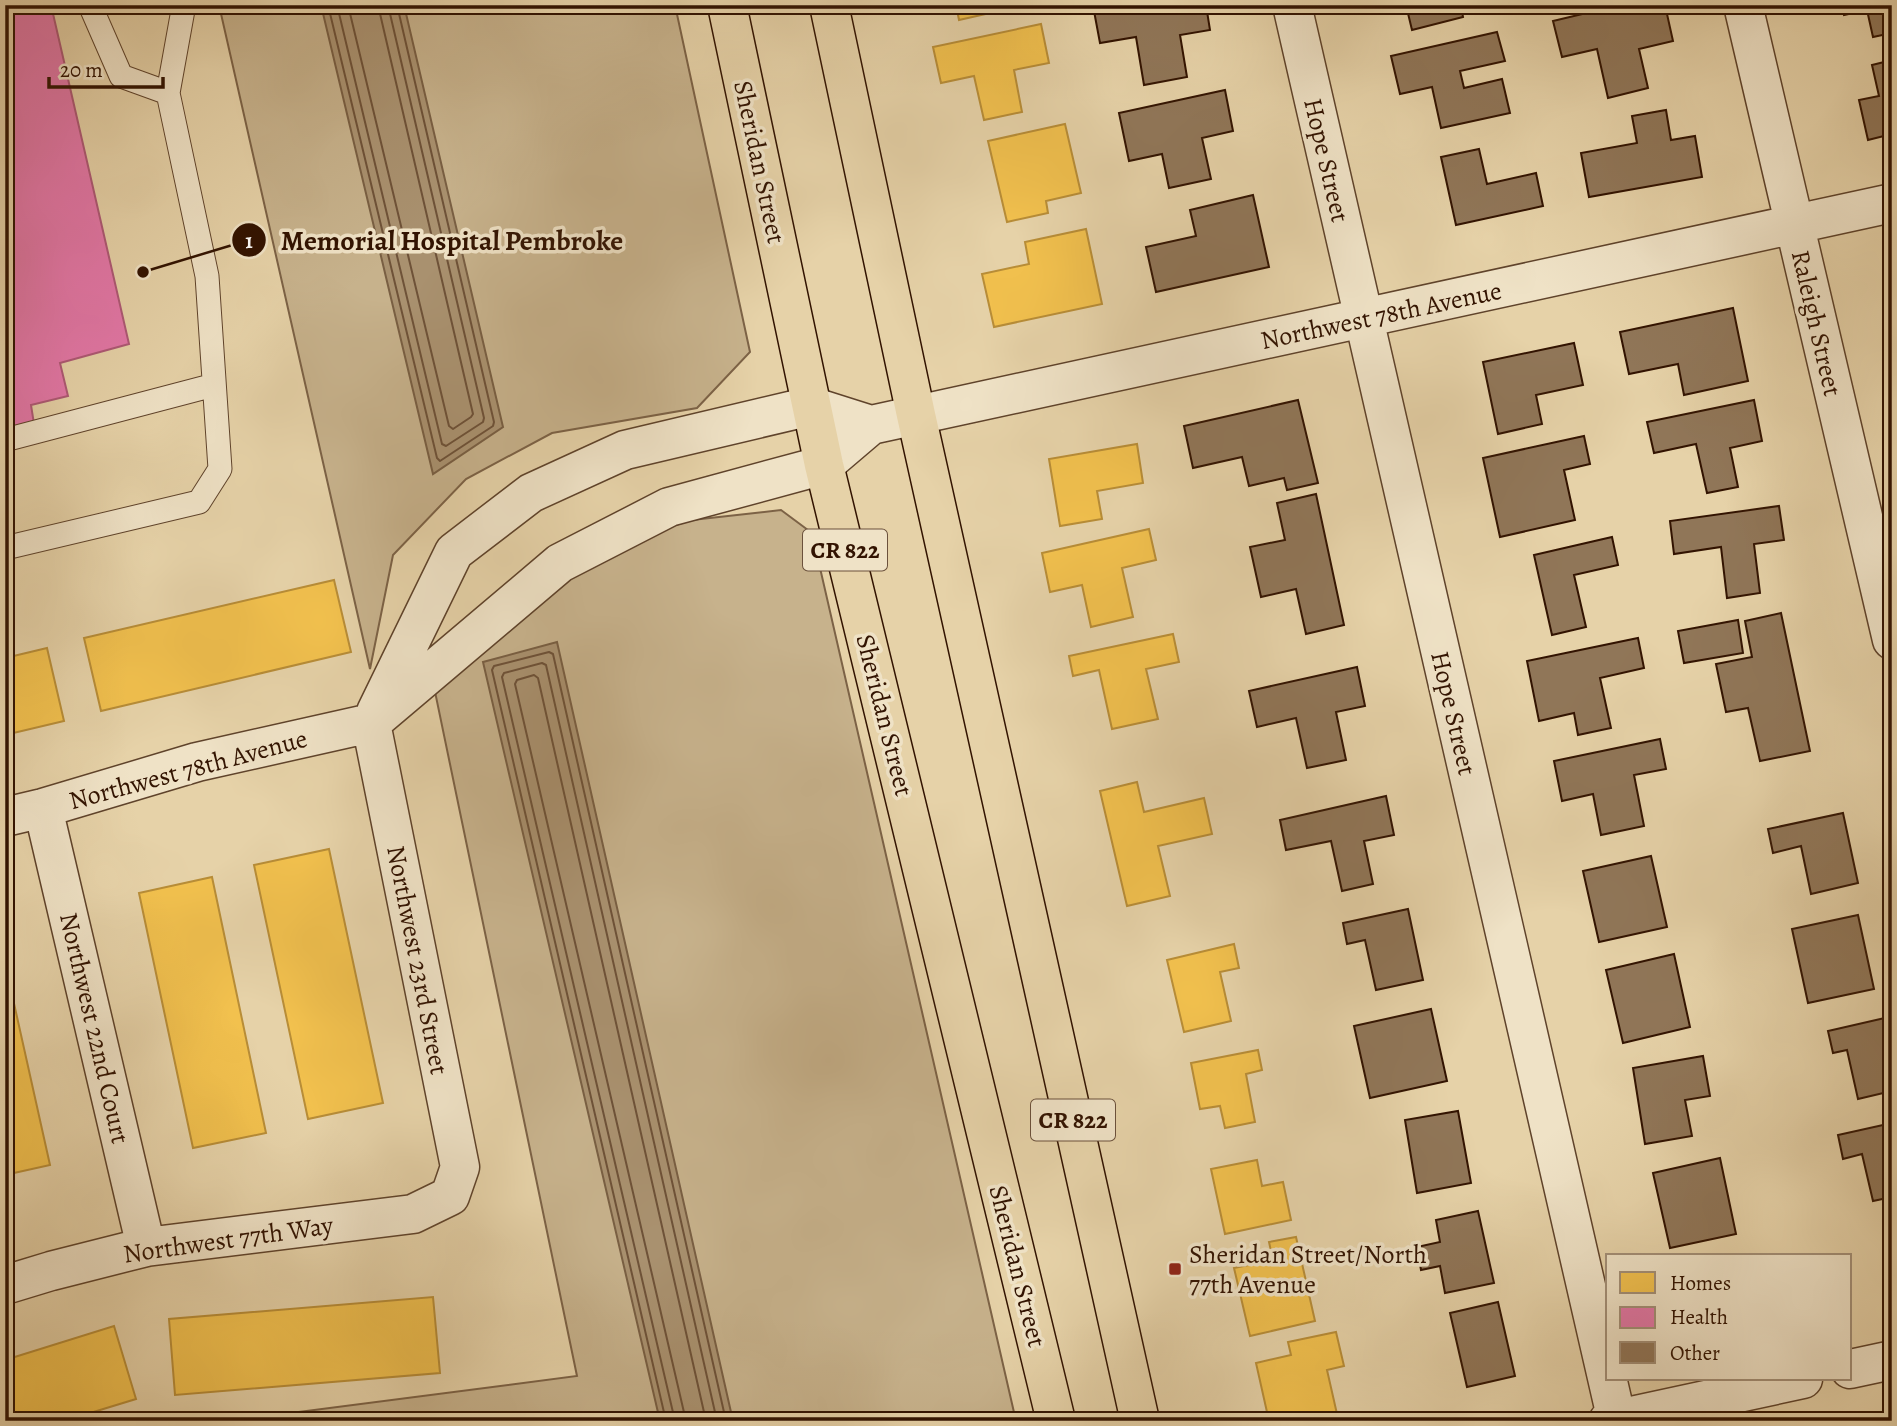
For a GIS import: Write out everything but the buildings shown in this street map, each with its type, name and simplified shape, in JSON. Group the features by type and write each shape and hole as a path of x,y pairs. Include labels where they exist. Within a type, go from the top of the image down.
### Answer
{"main road":[{"name":"Sheridan Street","path":"727,5 824,465 1056,1421"},
{"name":"CR 822","path":"829,5 916,415 1140,1421"}],"street":[{"name":"Hope Street","path":"1292,5 1614,1420"},
{"name":"Raleigh Street","path":"1743,5 1892,639"},
{"name":"Northwest 78th Avenue","path":"5,817 197,762 371,723 560,563 669,507 824,465 871,425 1892,203"},
{"path":"371,723 454,552 531,493 625,450 811,406 871,425"},
{"name":"Northwest 23rd Street","path":"371,723 460,1167 450,1196"},
{"name":"Northwest 22nd Court","path":"43,808 146,1247"},
{"name":"Northwest 77th Way","path":"5,1285 51,1270 146,1247 413,1214 450,1196"},
{"path":"1852,1369 1892,1360"},
{"path":"1614,1420 1798,1380"}],"lane":[{"path":"90,5 121,76 168,93"},
{"path":"5,548 200,502 220,469 207,276 168,93 182,5"},
{"path":"5,440 214,385"}],"shaded area":[{"path":"219,5 675,5 750,352 697,408 552,433 466,479 393,555 370,669"},
{"path":"781,510 812,533 1016,1421 228,1421 577,1376 434,687 551,587 623,541 692,520"}],"water":[{"path":"321,5 404,5 503,427 433,474"},
{"path":"557,642 733,1421 660,1421 483,662"}],"place":[{"name":"Memorial Hospital Pembroke","path":"143,272"},
{"name":"Sheridan Street/North 77th Avenue","path":"1175,1269"}]}
